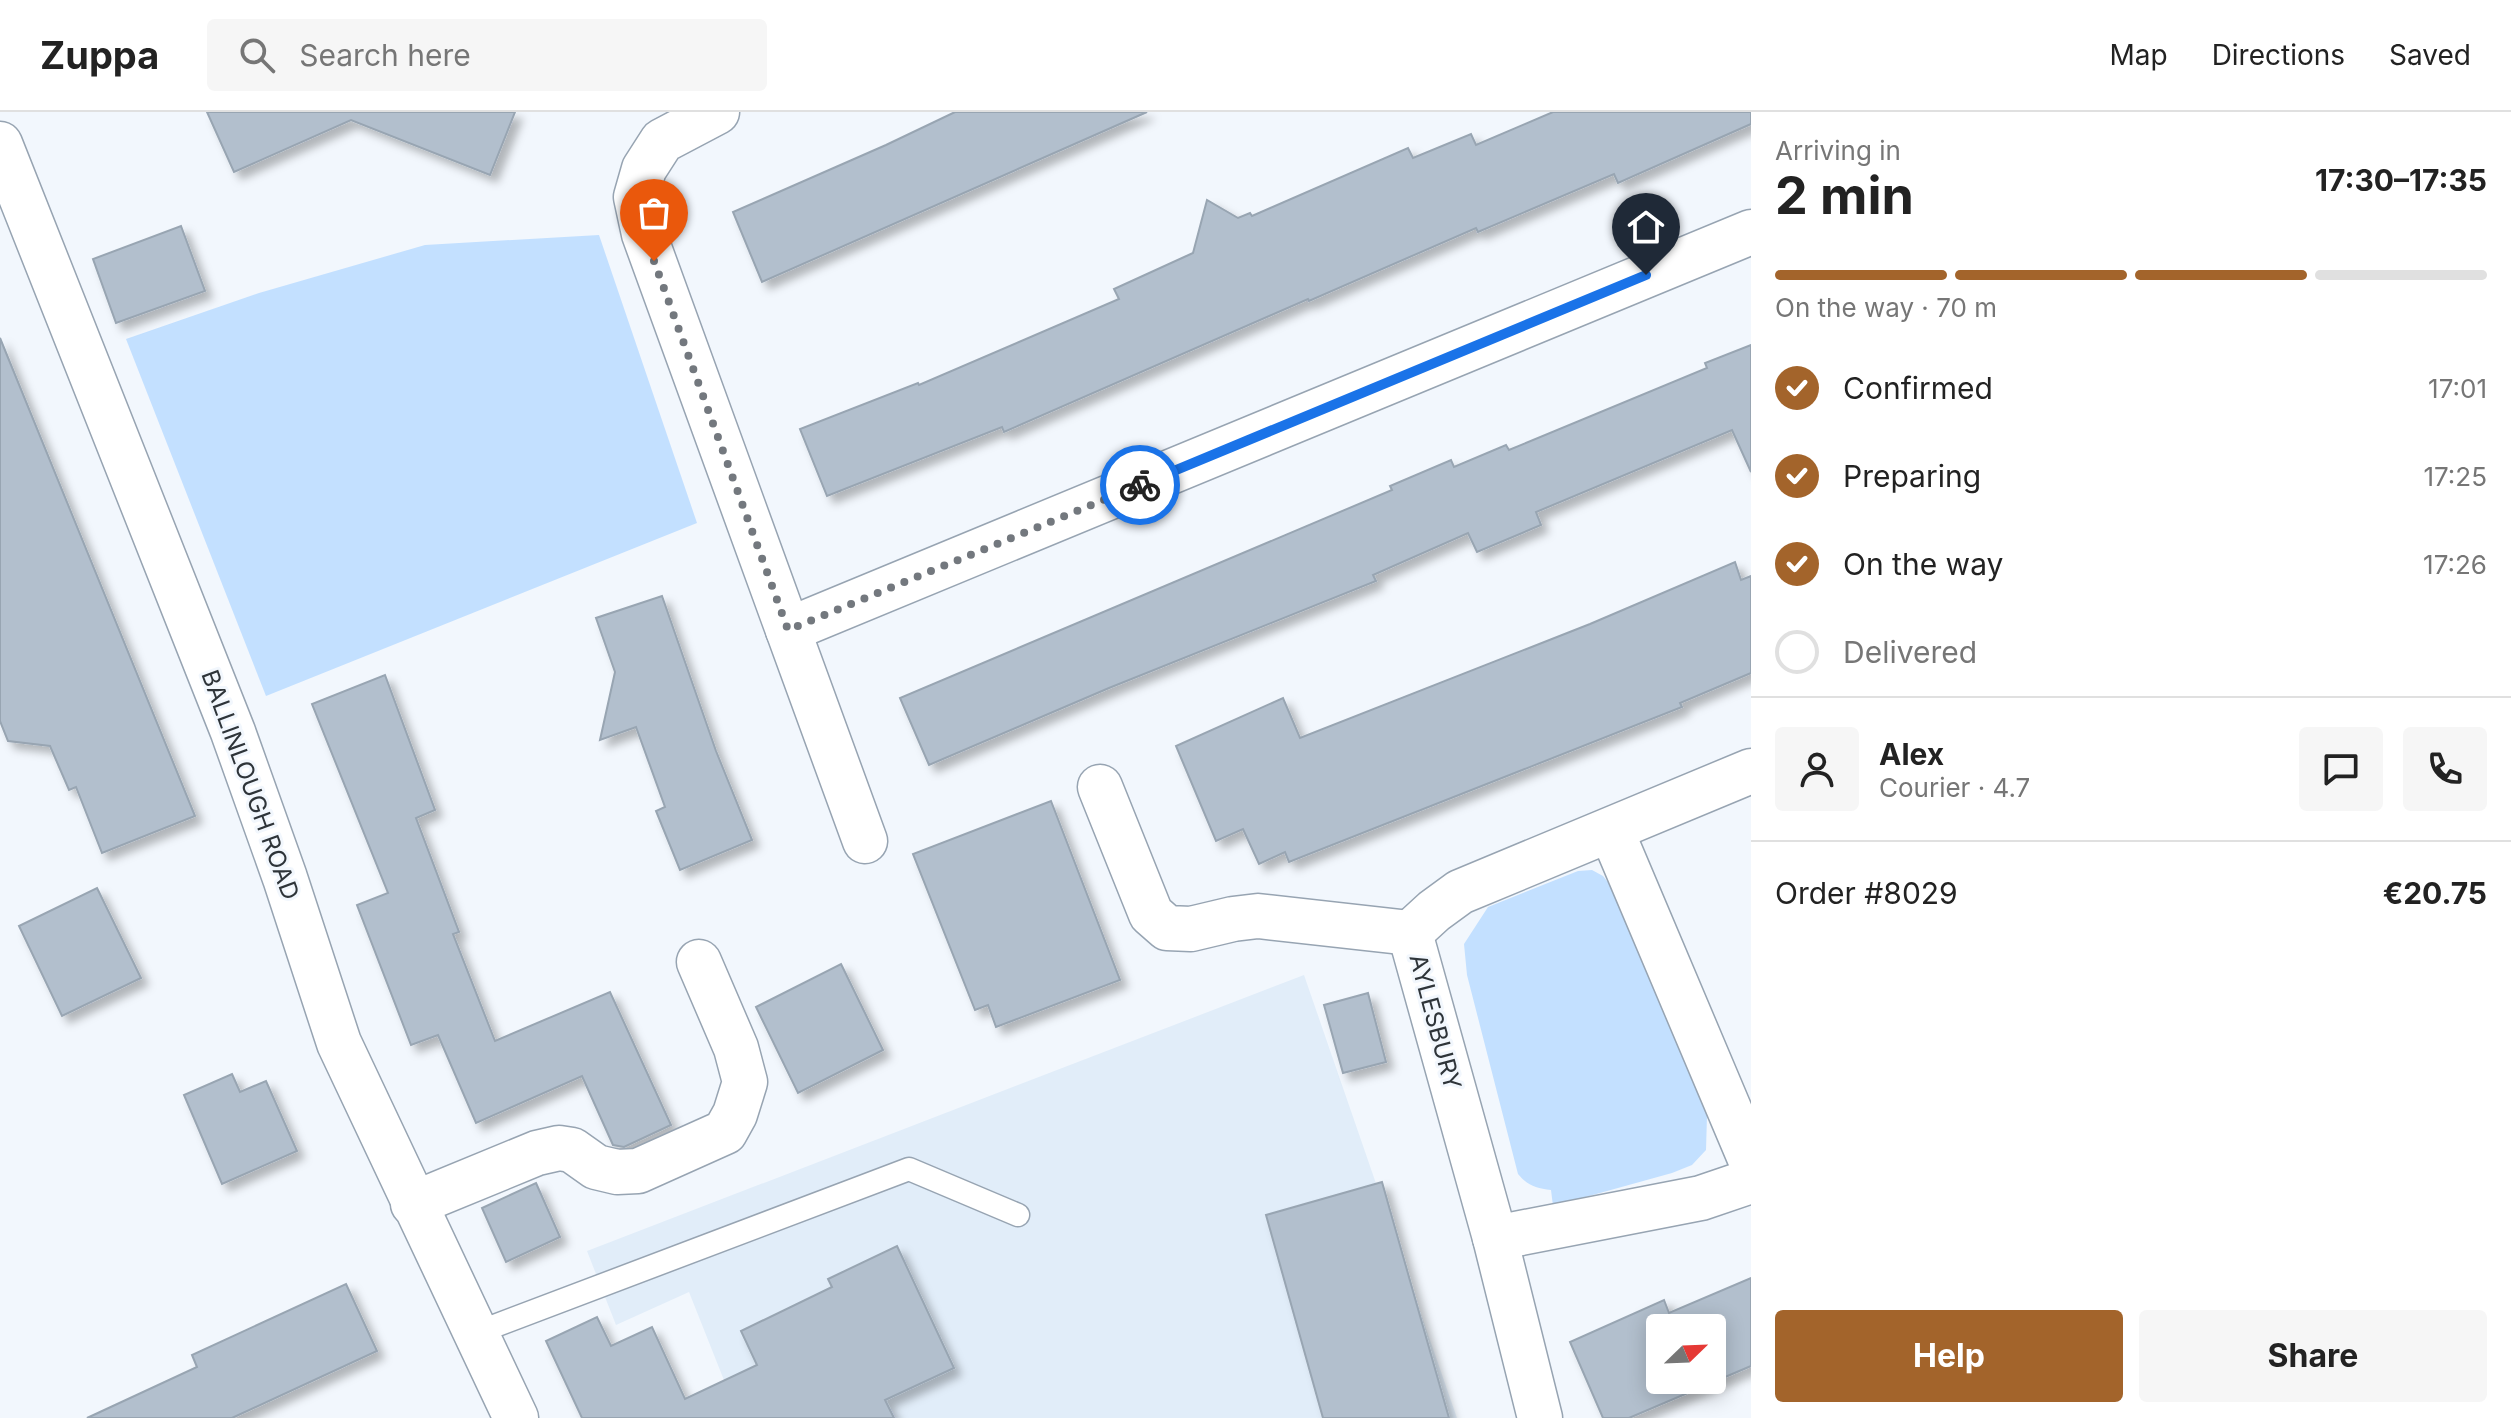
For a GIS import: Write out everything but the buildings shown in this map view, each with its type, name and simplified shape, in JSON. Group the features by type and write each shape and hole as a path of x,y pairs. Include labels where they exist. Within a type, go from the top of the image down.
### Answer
{"street":[{"path":"717,112 662,141 644,169 636,197 644,234 865,841"},
{"name":"BALLINLOUGH ROAD","path":"0,144 233,732 339,1043 516,1418"},
{"path":"788,630 1751,232"},
{"name":"AYLESBURY","path":"1540,1418 1495,1238 1410,933 1460,892 1751,771"},
{"path":"1100,787 1151,914 1167,928 1191,929 1258,916 1410,933"},
{"path":"1611,830 1751,1161"},
{"path":"413,1204 537,1153 559,1148 572,1150 596,1167 617,1172 638,1171 725,1132 735,1114 745,1082 736,1048 699,962"},
{"path":"1495,1238 1701,1198 1751,1181"}],"lane":[{"path":"476,1333 909,1169 1018,1215"}],"shaded area":[{"path":"599,235 697,523 266,696 126,339 259,293 425,245"},
{"path":"1592,870 1603,876 1611,886 1707,1116 1706,1150 1692,1165 1672,1173 1553,1206 1551,1190 1533,1186 1518,1174 1467,975 1464,944 1488,907 1578,871"},
{"path":"1304,975 1457,1418 739,1418 689,1292 616,1325 587,1251"}],"way so far":[{"path":"654,261 788,630 1140,485"}],"route":[{"path":"1140,485 1646,275"}]}
